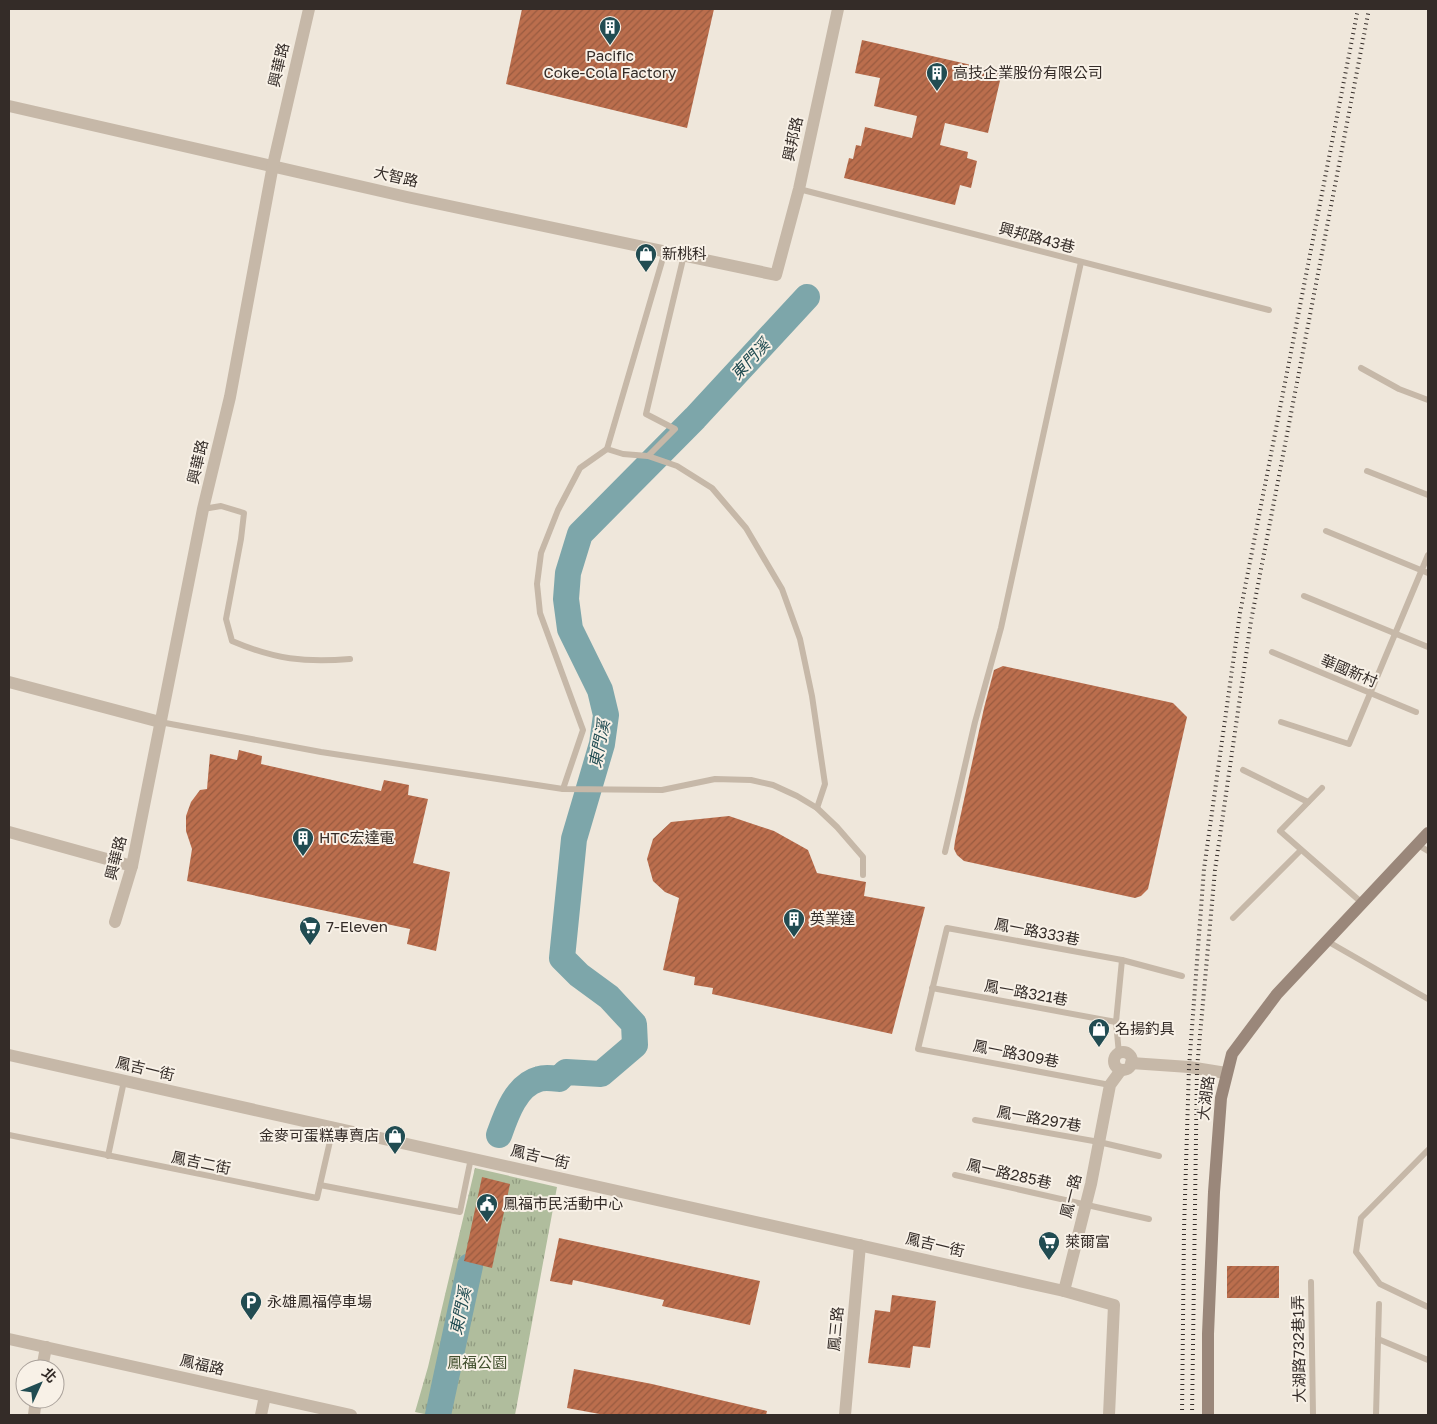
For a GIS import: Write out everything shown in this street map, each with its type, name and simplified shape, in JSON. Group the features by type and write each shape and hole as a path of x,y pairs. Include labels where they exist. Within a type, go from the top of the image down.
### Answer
{"street":[{"name":"興華路","path":"115,922 132,866 203,509 230,397 273,165 309,9"},
{"name":"興邦路","path":"776,275 799,189 838,9"},
{"name":"大智路","path":"9,106 407,196 776,275"},
{"path":"9,682 160,722"},
{"path":"9,832 132,866"},
{"name":"大湖路","path":"1208,1415 1214,1201 1221,1098 1232,1054 1277,994 1361,902 1419,850 1428,833"},
{"path":"1119,1054 1115,1057 1114,1063 1126,1066 1190,1067 1226,1073"},
{"name":"鳳吉一街","path":"9,1055 1064,1291"},
{"name":"鳳一路","path":"1064,1291 1086,1204 1110,1084 1126,1066"},
{"name":"鳳三路","path":"845,1415 860,1245"},
{"path":"1064,1291 1114,1305 1109,1415"},
{"name":"鳳福路","path":"9,1338 351,1415"},
{"path":"44,1359 46,1347"},
{"path":"261,1415 265,1396"}],"lane":[{"name":"興邦路43巷","path":"799,189 1269,310"},
{"path":"563,789 584,730 540,613 537,584 541,553 558,510 580,468 607,449 665,251"},
{"path":"649,456 675,429 646,414 684,255"},
{"path":"945,852 975,722 1001,628 1081,262"},
{"path":"1361,368 1398,389 1428,400"},
{"path":"607,449 623,454 649,456 677,466 712,488 746,528 782,589 800,638 812,696 825,784 817,808"},
{"path":"1367,471 1428,495"},
{"path":"203,509 221,506 244,513 226,619 232,641 255,651 292,660 350,659"},
{"path":"1326,531 1425,572"},
{"path":"1280,722 1348,744 1425,572 1428,555"},
{"path":"1304,596 1428,647"},
{"name":"華國新村","path":"1272,652 1416,712"},
{"path":"160,722 321,752 563,789 662,790 715,779 751,780 773,785 798,796 817,808 837,827 863,857 863,874"},
{"path":"1243,770 1308,802"},
{"path":"1322,788 1280,831 1361,902"},
{"path":"1233,918 1300,850"},
{"name":"鳳一路333巷","path":"932,988 946,928 1122,960"},
{"path":"1327,940 1428,999"},
{"path":"1119,1054 1116,1022 1122,960 1182,976"},
{"name":"鳳一路321巷","path":"932,988 1116,1022"},
{"name":"鳳一路309巷","path":"932,988 918,1049 1110,1084"},
{"path":"108,1156 124,1081"},
{"name":"鳳一路297巷","path":"975,1120 1099,1142 1159,1156"},
{"path":"333,1128 320,1184 460,1212 474,1159"},
{"name":"鳳吉二街","path":"9,1134 317,1198 320,1184"},
{"path":"1428,1150 1361,1218 1356,1252 1380,1284 1428,1307"},
{"name":"鳳一路285巷","path":"955,1175 1149,1219"},
{"name":"大湖路732巷1弄","path":"1311,1282 1313,1415"},
{"path":"1376,1415 1379,1304"},
{"path":"1378,1339 1428,1360"}],"green space":[{"name":"鳳福公園","path":"475,1168 557,1187 515,1415 429,1415 415,1412 428,1367"}],"building":[{"name":"Pacific Coke-Cola Factory","path":"522,9 714,9 687,128 506,84"},
{"path":"862,40 1002,72 988,133 945,123 940,145 968,152 967,158 977,161 971,188 960,185 955,205 844,178 849,158 853,159 856,145 861,146 865,127 912,138 917,116 874,106 880,78 855,73"},
{"path":"1003,666 1173,703 1187,717 1148,889 1141,896 1135,898 964,861 957,855 954,849 955,841 984,708 994,670"},
{"name":"HTC宏達電","path":"239,750 262,756 261,764 381,791 384,780 409,785 408,795 428,799 413,863 450,872 436,951 407,944 410,929 187,881 192,849 186,831 186,816 191,802 200,790 207,789 210,754 237,760"},
{"name":"英業達","path":"729,816 774,831 808,850 817,873 866,882 864,896 925,907 892,1034 712,994 713,988 694,985 695,977 663,970 679,898 665,892 653,881 647,859 653,839 671,822"},
{"name":"鳳福市民活動中心","path":"482,1177 510,1184 492,1268 464,1261"},
{"path":"559,1238 760,1281 750,1325 662,1306 664,1300 573,1280 572,1285 550,1281"},
{"path":"1227,1266 1279,1266 1279,1298 1227,1298"},
{"path":"892,1295 936,1301 930,1348 913,1346 910,1368 868,1363 875,1310 890,1312"},
{"path":"574,1369 652,1384 767,1411 766,1415 605,1415 567,1408"}],"waterway":[{"name":"東門溪","path":"499,1135 513,1102 524,1087 531,1082 544,1078 559,1079 566,1072 601,1074 635,1045 634,1024 609,997 579,975 562,958 574,839 602,744 606,715 600,690 570,629 566,599 568,573 580,534 695,418 807,297"},
{"name":"東門溪","path":"438,1415 470,1266"}],"railway":[{"path":"1182,1415 1184,1230 1189,1067 1204,869 1240,613 1358,9"},
{"path":"1192,1415 1197,1068 1215,870 1251,621 1369,9"}],"place":[{"name":"Pacific Coke-Cola Factory","path":"610,46"},
{"name":"高技企業股份有限公司","path":"937,92"},
{"name":"新桃科","path":"646,273"},
{"name":"HTC宏達電","path":"303,857"},
{"name":"英業達","path":"794,938"},
{"name":"7-Eleven","path":"310,946"},
{"name":"名揚釣具","path":"1099,1048"},
{"name":"金麥可蛋糕專賣店","path":"395,1155"},
{"name":"鳳福市民活動中心","path":"487,1223"},
{"name":"萊爾富","path":"1049,1261"},
{"name":"永雄鳳福停車場","path":"251,1321"}]}
